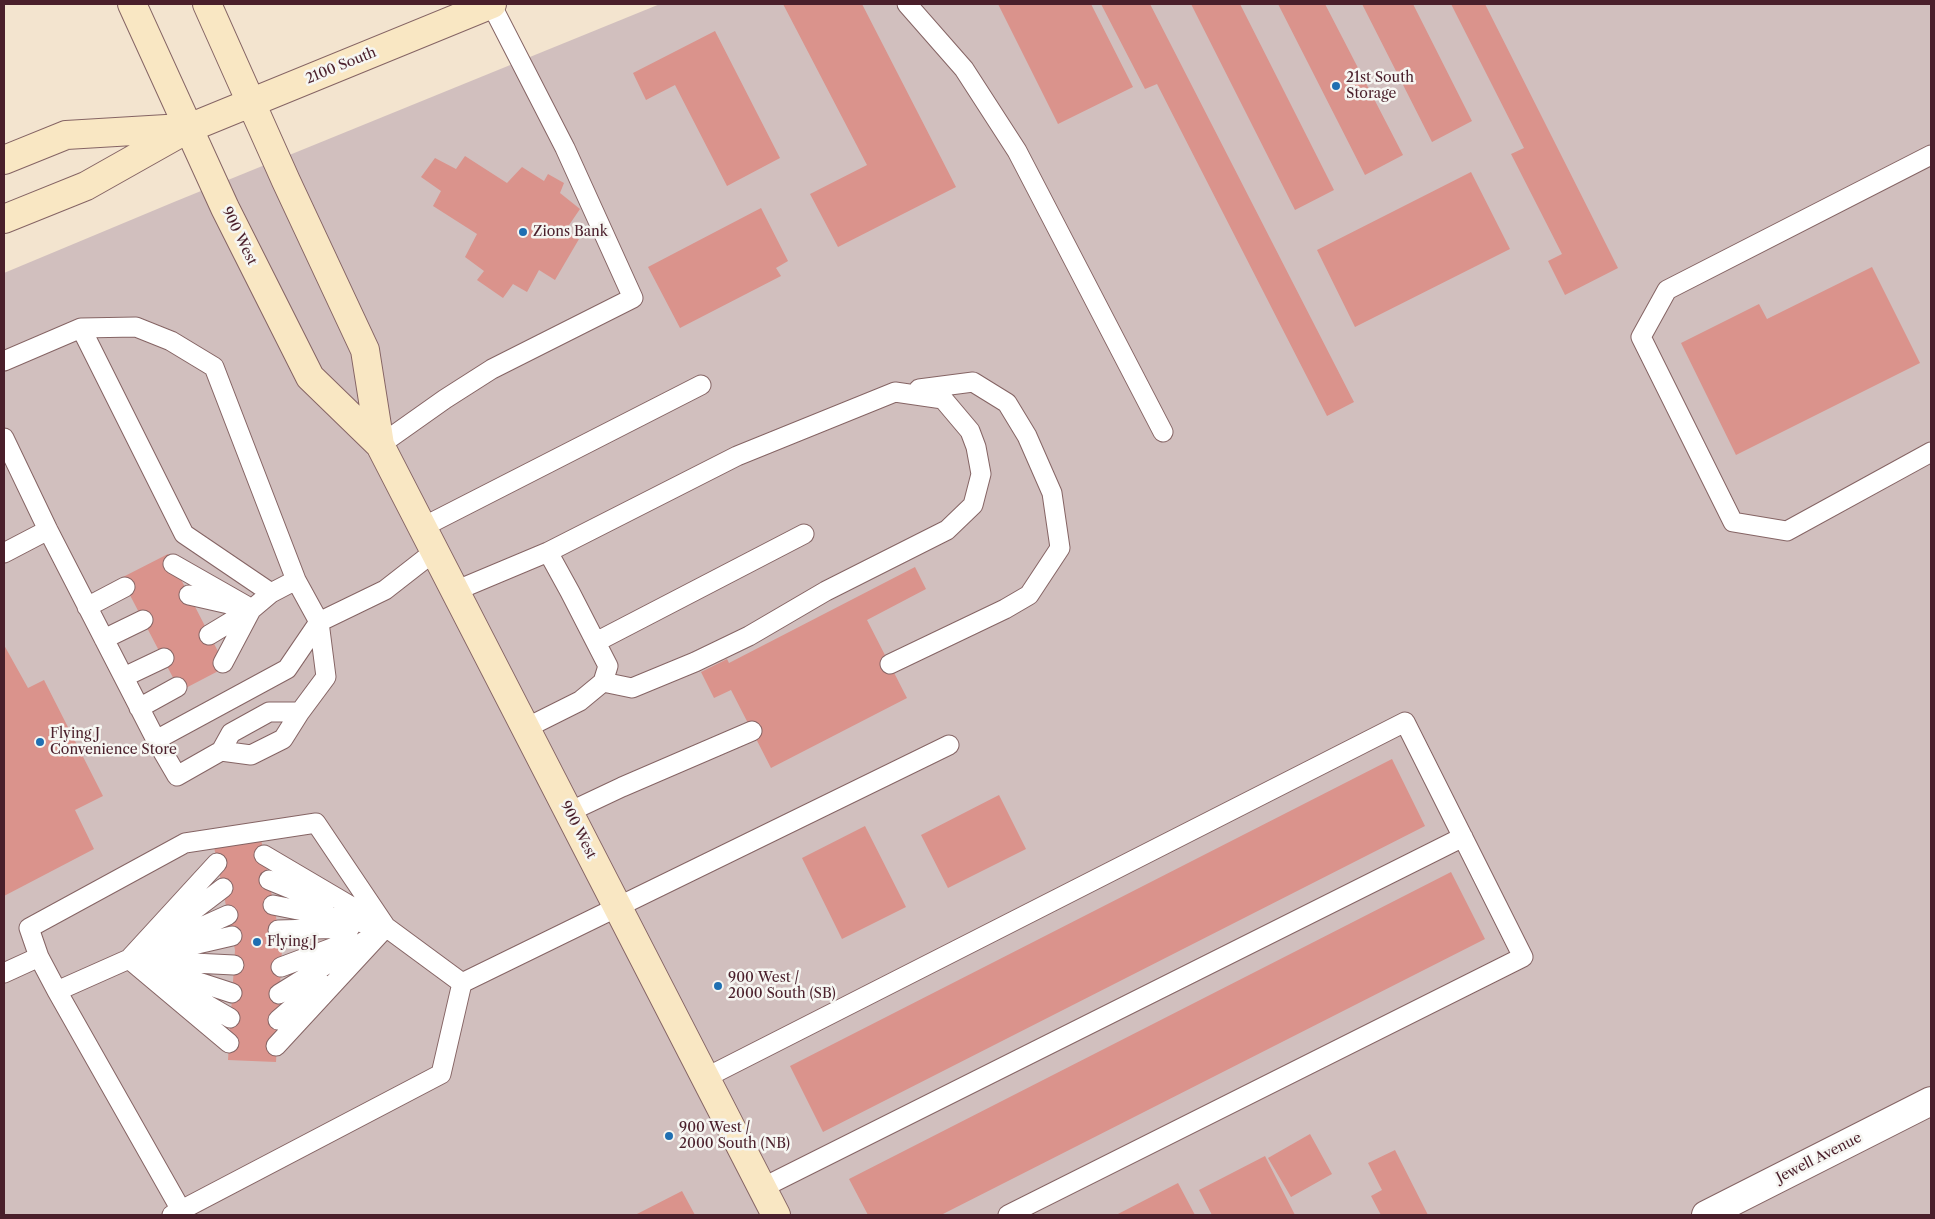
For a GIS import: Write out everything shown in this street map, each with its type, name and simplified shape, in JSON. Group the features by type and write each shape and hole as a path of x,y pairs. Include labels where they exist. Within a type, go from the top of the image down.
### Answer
{"main road":[{"name":"900 West","path":"132,4 225,208 310,377 380,445 776,1215"},
{"name":"900 West","path":"207,4 365,350 380,445"},
{"name":"2100 South","path":"4,219 86,186 189,128 492,4"},
{"name":"2100 South","path":"4,160 66,135 189,128"}],"street":[{"name":"Jewell Avenue","path":"1706,1215 1931,1101"}],"lane":[{"path":"380,445 445,399 492,369 633,298 565,148 492,4"},
{"path":"907,4 964,70 1017,151 1163,432"},
{"path":"1931,155 1667,290 1641,337 1733,522 1787,531 1931,452"},
{"path":"4,361 81,328 136,327 171,341 214,367 296,580 319,622 326,677 283,739 251,755 221,751"},
{"path":"81,328 184,534 271,593"},
{"path":"455,591 548,552 737,456 895,392 973,382 1007,402 1027,436 1052,493 1060,548 1030,595 890,664"},
{"path":"156,740 287,669 319,622 385,590 429,539 701,386"},
{"path":"603,682 632,688 695,662 749,636 826,591 947,530 965,514 973,505 980,474 976,447 970,431 943,399 895,392"},
{"path":"6,449 138,708 176,776 221,751 231,733 269,712 300,712"},
{"path":"4,553 48,530"},
{"path":"596,642 804,534"},
{"path":"526,728 580,702 603,682 608,666 548,552"},
{"path":"173,564 252,609"},
{"path":"209,634 252,609 271,593 296,580"},
{"path":"87,607 126,587"},
{"path":"189,595 252,609"},
{"path":"223,663 252,609"},
{"path":"104,639 143,620"},
{"path":"124,678 164,658"},
{"path":"138,708 177,687"},
{"path":"705,1078 1405,722 1523,957 1008,1215"},
{"path":"569,812 752,731"},
{"path":"462,983 949,745"},
{"path":"386,928 316,823 186,843 29,928 39,957 176,1213 441,1074 462,983"},
{"path":"762,1188 1463,837"},
{"path":"264,855 386,928 462,983"},
{"path":"130,959 217,863"},
{"path":"269,880 386,928"},
{"path":"130,959 222,888"},
{"path":"273,906 386,928"},
{"path":"57,991 228,915"},
{"path":"278,930 386,928"},
{"path":"281,967 386,928"},
{"path":"279,994 386,928"},
{"path":"278,1020 386,928"},
{"path":"276,1046 386,928"},
{"path":"130,959 232,936"},
{"path":"4,973 39,957"},
{"path":"130,959 234,964"},
{"path":"130,959 232,993"},
{"path":"130,959 230,1018"},
{"path":"130,959 229,1043"}],"shaded area":[{"path":"660,4 1931,4 1931,1215 4,1215 4,273"}],"building":[{"path":"783,4 862,4 956,187 838,247 810,194 867,165"},
{"path":"998,4 1091,4 1133,87 1058,124"},
{"path":"1101,4 1150,4 1354,402 1327,416 1157,84 1145,89"},
{"path":"1191,4 1240,4 1334,190 1295,210"},
{"path":"1278,4 1325,4 1403,155 1365,175"},
{"path":"1362,4 1413,4 1472,121 1432,142"},
{"path":"1451,4 1485,4 1618,268 1565,295 1548,261 1562,254 1511,154 1524,148"},
{"path":"715,31 780,158 727,186 675,85 646,100 633,73"},
{"name":"Zions Bank","path":"465,156 507,183 522,167 544,181 548,174 564,183 560,193 580,209 565,231 579,239 555,280 539,270 527,292 513,284 503,298 477,280 484,271 465,257 477,234 433,206 441,191 421,177 435,158 456,169"},
{"path":"1471,172 1510,249 1355,327 1317,250"},
{"path":"761,208 788,261 776,268 781,276 680,328 648,267"},
{"path":"1872,267 1920,363 1736,455 1681,343 1759,304 1767,319"},
{"path":"168,554 226,667 180,691 121,578"},
{"path":"915,567 926,589 867,620 907,698 771,768 731,690 714,698 701,672 727,659 729,663"},
{"name":"Flying J Convenience Store","path":"4,645 28,688 44,680 103,796 75,810 94,849 4,896"},
{"path":"1392,759 1425,826 823,1132 790,1066"},
{"path":"999,795 1026,849 948,888 921,835"},
{"path":"865,826 906,907 842,939 802,858"},
{"name":"Flying J","path":"260,834 282,948 276,1062 228,1060 235,950 213,842"},
{"path":"1451,872 1485,939 941,1215 868,1215 849,1179"},
{"path":"1310,1134 1332,1174 1291,1197 1268,1158"},
{"path":"1395,1150 1428,1215 1381,1215 1371,1196 1382,1190 1368,1163"},
{"path":"1265,1156 1295,1215 1212,1215 1199,1190"},
{"path":"1178,1183 1195,1215 1116,1215"},
{"path":"682,1191 695,1215 635,1215"}],"place":[{"name":"21st South Storage","path":"1336,86"},
{"name":"Zions Bank","path":"523,232"},
{"name":"Flying J Convenience Store","path":"40,742"},
{"name":"Flying J","path":"257,942"},
{"name":"900 West / 2000 South (SB)","path":"718,986"},
{"name":"900 West / 2000 South (NB)","path":"669,1136"}]}
